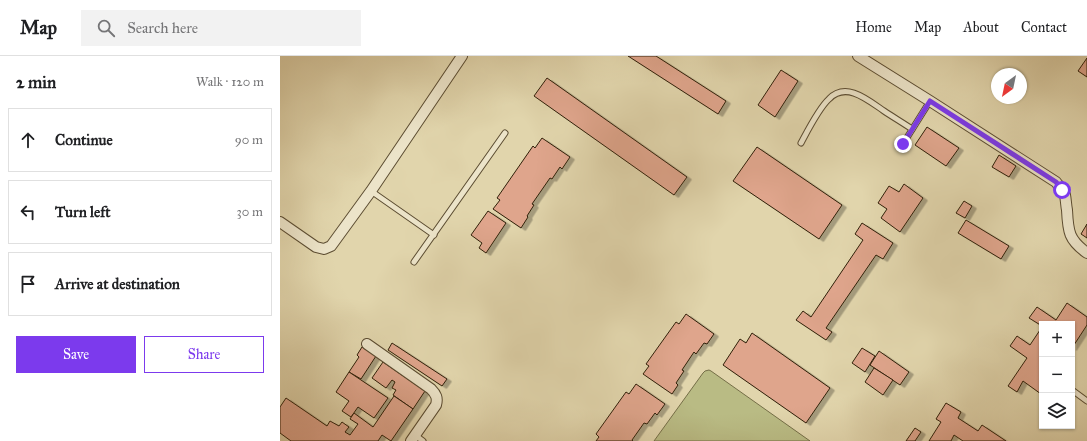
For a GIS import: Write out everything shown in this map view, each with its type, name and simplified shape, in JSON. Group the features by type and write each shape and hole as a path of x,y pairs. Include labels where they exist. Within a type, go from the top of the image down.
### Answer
{"street":[{"path":"280,222 316,247 324,249 331,246 371,191 462,56"},
{"path":"858,56 1056,182 1065,196 1068,229 1071,237 1078,246 1087,253"},
{"path":"367,344 436,394 436,405 416,439"}],"lane":[{"path":"801,143 825,103 830,97 840,92 849,92 860,95 912,129"},
{"path":"903,144 930,101"},
{"path":"414,262 505,134"},
{"path":"371,191 434,235"},
{"path":"1075,392 1087,401"}],"green space":[{"path":"709,370 810,441 654,441 703,373"}],"building":[{"path":"628,56 656,56 726,101 718,114"},
{"path":"1087,58 1087,77 1078,71"},
{"path":"781,70 798,81 775,117 758,105"},
{"path":"547,78 687,177 674,195 534,96"},
{"path":"927,127 959,148 946,166 915,145"},
{"path":"542,138 570,157 562,169 560,167 552,179 550,178 532,204 534,205 521,228 493,209 500,200 497,198 533,146 535,148"},
{"path":"757,147 842,205 819,239 733,181"},
{"path":"999,155 1016,166 1009,177 992,167"},
{"path":"904,184 923,198 900,232 881,218 887,209 878,203 889,186 899,192"},
{"path":"964,201 972,206 965,218 956,213"},
{"path":"488,211 506,223 486,253 479,248 482,243 471,235"},
{"path":"966,220 1009,246 1001,259 958,233"},
{"path":"862,223 893,243 883,259 876,255 826,328 832,332 826,340 796,320 803,311 811,317 863,240 855,234"},
{"path":"1087,224 1087,238 1081,234"},
{"path":"1067,303 1087,317 1087,325 1075,343 1075,321 1039,321 1039,324 1029,318 1037,307 1056,320"},
{"path":"686,314 714,334 707,344 704,343 696,354 694,352 682,370 684,371 676,383 678,385 672,394 643,374 649,366 646,364 676,322 679,324"},
{"path":"1039,332 1039,393 1023,381 1017,392 1008,386 1027,358 1010,346 1017,336 1030,345"},
{"path":"752,333 830,388 806,423 723,365 740,339 746,343"},
{"path":"392,343 447,379 442,386 388,350"},
{"path":"362,347 376,356 361,379 349,372 359,357 357,355"},
{"path":"862,348 875,356 865,372 852,363"},
{"path":"879,351 909,372 900,385 870,365"},
{"path":"383,362 425,391 413,409 393,395 396,390 392,388 395,382 392,380 386,388 372,378"},
{"path":"874,368 893,380 883,395 865,382"},
{"path":"349,372 388,398 374,418 358,407 351,417 342,411 349,401 336,392"},
{"path":"636,384 665,404 657,415 655,413 647,424 644,423 632,440 633,441 596,441 599,437 596,434 626,392 629,394"},
{"path":"394,396 413,409 391,441 382,435 378,441 291,441 280,433 280,407 286,398 327,426 330,421 339,426 342,422 349,427 345,432 350,435 358,424 350,419 354,413 373,427"},
{"path":"946,403 961,412 958,418 978,431 982,425 1006,441 963,441 954,435 951,441 929,441 941,422 936,419"},
{"path":"915,428 921,432 915,441 906,441"}],"route":[{"path":"903,144 930,101 1056,182 1062,190"}]}
